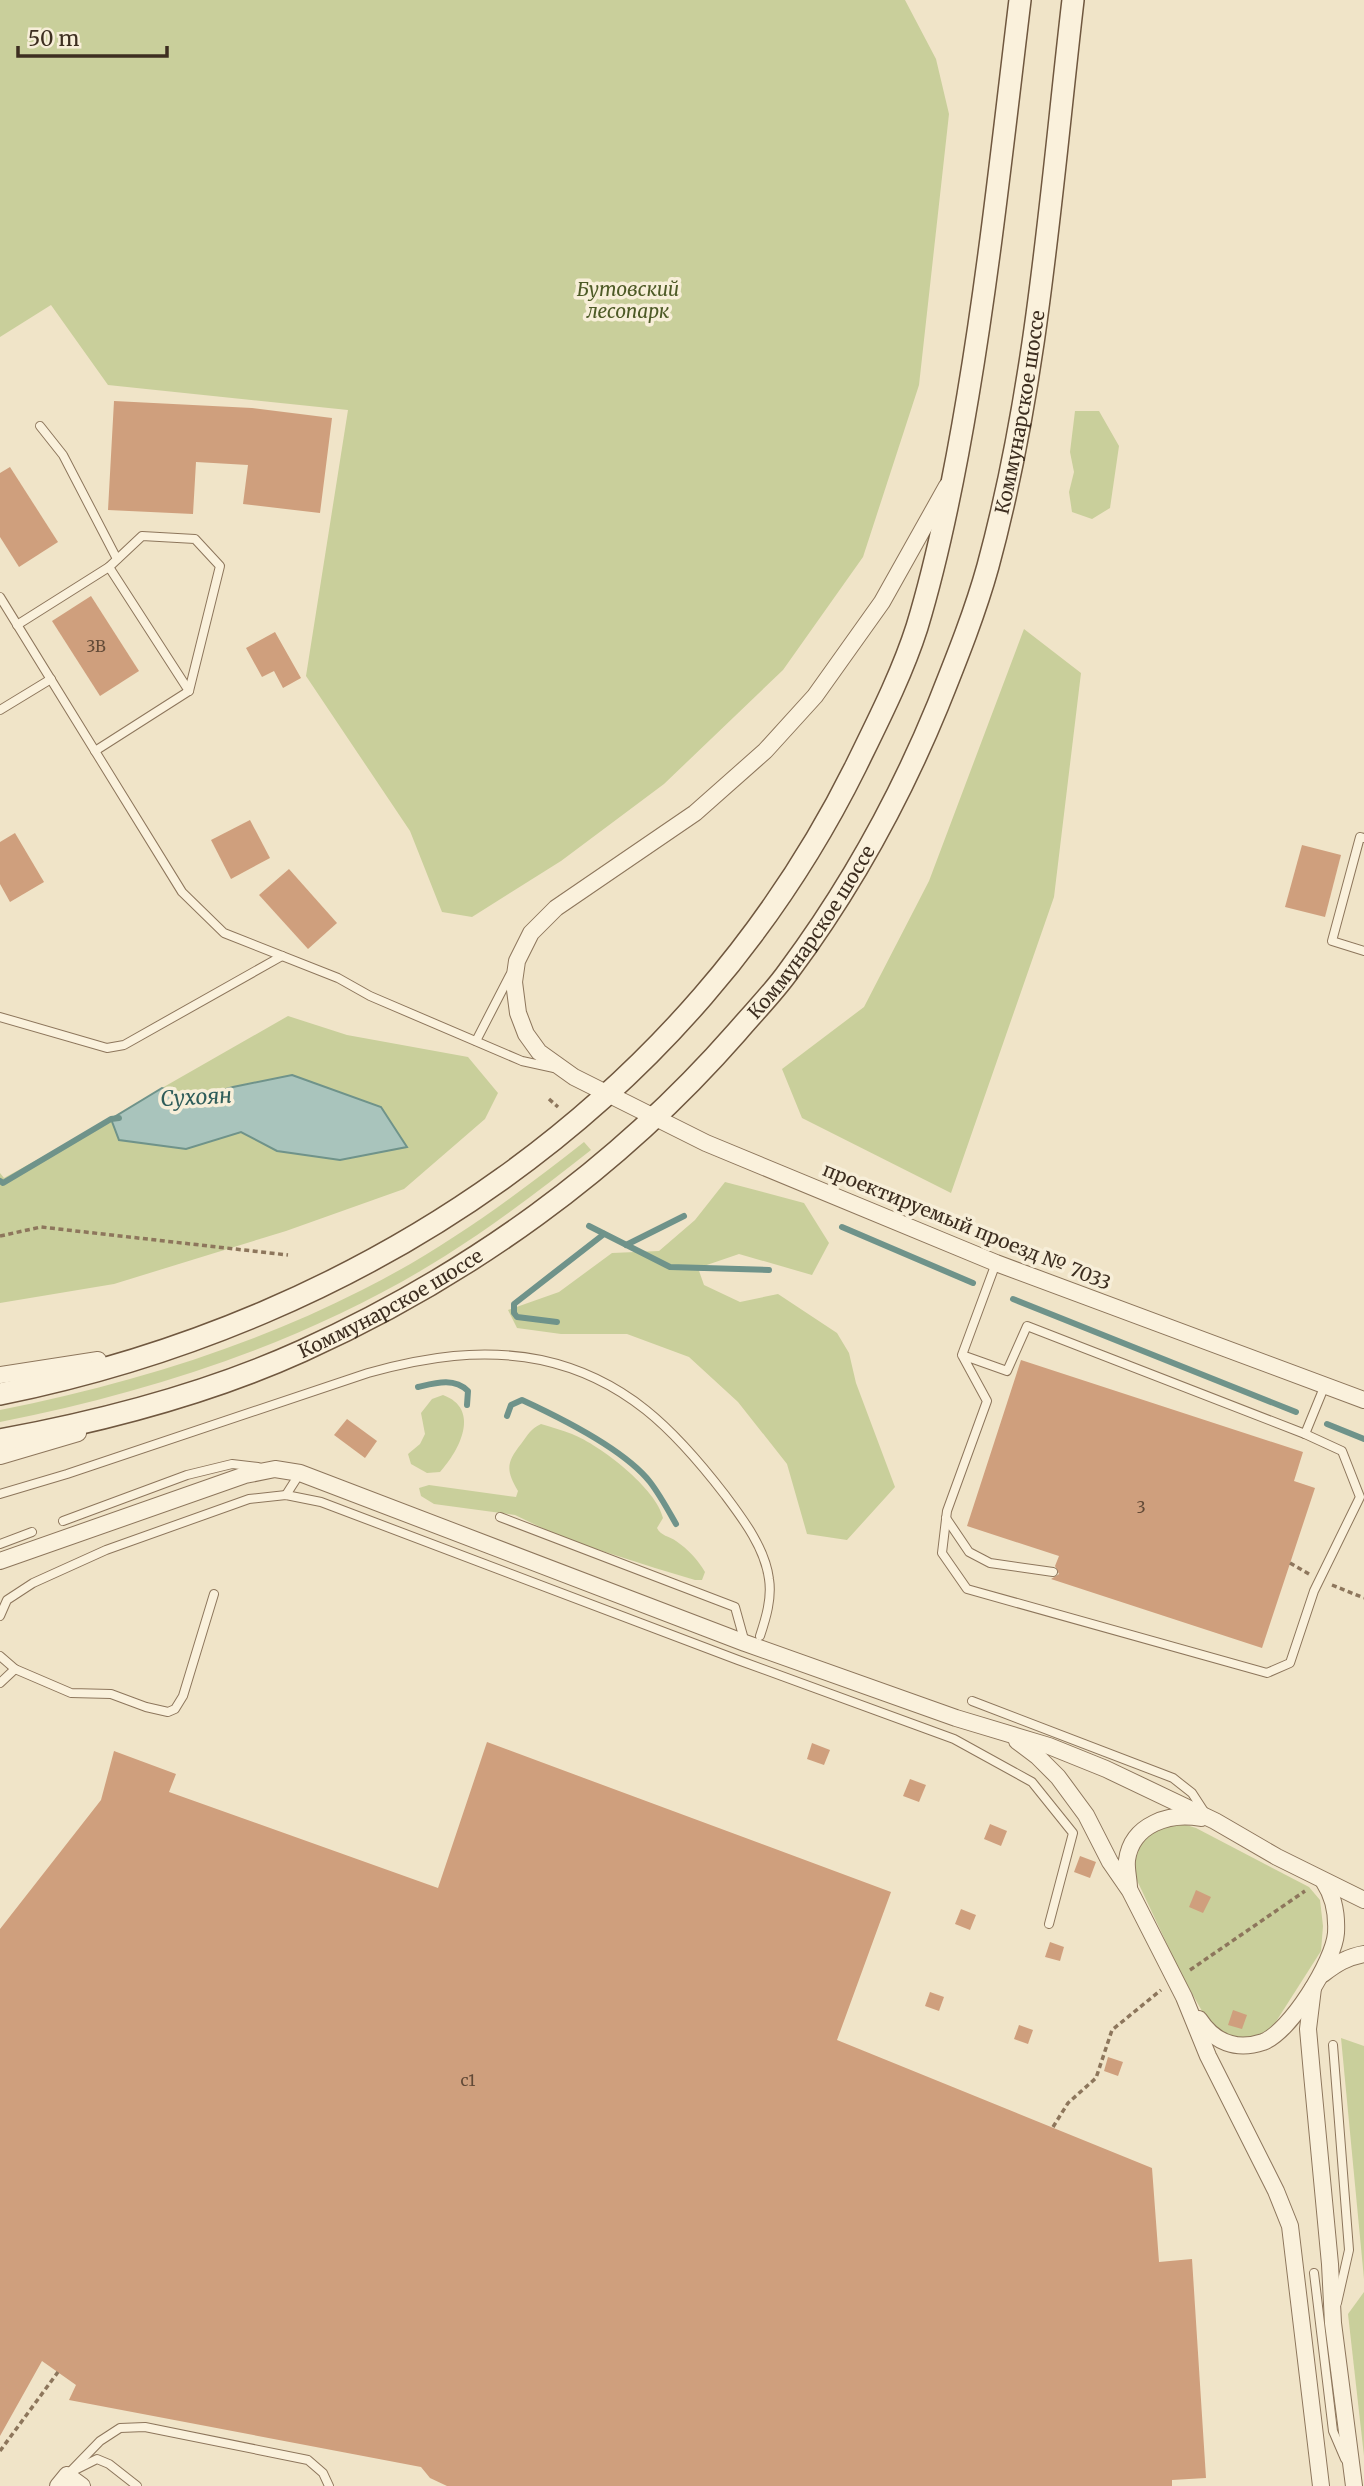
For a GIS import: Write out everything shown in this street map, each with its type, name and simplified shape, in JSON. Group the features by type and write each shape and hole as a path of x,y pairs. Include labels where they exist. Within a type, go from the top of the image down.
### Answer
{"main road":[{"path":"0,1394 37,1387 227,1328 356,1271 424,1232 483,1194 575,1123 679,1026 748,943 799,870 838,802 877,724 916,631 945,521 986,285 1020,0"},
{"name":"Коммунарское шоссе","path":"0,1440 87,1422 187,1395 298,1353 373,1317 453,1272 539,1214 611,1158 656,1118 713,1059 787,974 838,899 883,824 922,744 952,670 987,569 1014,456 1034,334 1073,0"}],"street":[{"path":"517,961 531,933 556,908 695,813 765,751 815,696 882,602 955,470"},
{"name":"проектируемый проезд № 7033","path":"517,961 514,982 518,1013 526,1034 539,1052 563,1070 606,1095 706,1143 996,1263 1364,1400"},
{"path":"0,1375 159,1351"},
{"path":"0,1456 187,1395"},
{"path":"0,1562 215,1483 275,1469 300,1473 1009,1735 1049,1746 1106,1769 1211,1818 1324,1882 1364,1900"},
{"path":"1009,1735 1037,1756 1058,1777 1086,1815 1110,1862 1130,1891 1184,1997 1208,2056 1276,2191 1290,2226 1321,2486"},
{"path":"1130,1891 1127,1861 1136,1836 1168,1817 1211,1818"},
{"path":"1324,1882 1334,1903 1336,1934 1332,1952 1317,1982 1308,2029 1330,2264 1332,2323 1353,2483"},
{"path":"1184,1997 1204,2028 1218,2041 1239,2045 1264,2041 1279,2031 1317,1982 1335,1964 1364,1954"},
{"path":"62,2480 82,2486"}],"lane":[{"path":"40,426 63,455 117,559"},
{"path":"17,625 109,567 142,536 195,539 220,566 189,691 95,751"},
{"path":"109,567 189,691"},
{"path":"0,597 182,892 223,933 338,978 370,996 522,1060 563,1070"},
{"path":"0,710 51,679"},
{"path":"1364,838 1360,837 1332,941 1364,951"},
{"path":"0,1017 107,1048 124,1045 282,956"},
{"path":"476,1041 517,961"},
{"path":"962,1355 1007,1371 1027,1326 1305,1434 1342,1451 1360,1497 1314,1591 1290,1663 1267,1673 967,1589 942,1553 946,1518 987,1401 962,1355 996,1263"},
{"path":"0,1494 410,1361 475,1354 542,1360 593,1378 619,1391 660,1420 694,1455 736,1509 756,1542 764,1561 770,1590 766,1619 753,1639 735,1607 500,1517"},
{"path":"1305,1434 1325,1385"},
{"path":"64,1521 187,1475 232,1464 275,1469"},
{"path":"286,1495 300,1473"},
{"path":"0,1616 7,1600 33,1583 106,1550 249,1499 286,1495 321,1502 954,1739 1032,1782 1073,1833 1049,1924"},
{"path":"946,1518 969,1552 990,1563 1053,1572"},
{"path":"0,1544 32,1532"},
{"path":"0,1656 15,1669 71,1693 111,1694 168,1712 175,1709 183,1696 214,1594"},
{"path":"0,1683 15,1669"},
{"path":"972,1701 1173,1778 1192,1793 1211,1818"},
{"path":"1332,2323 1349,2250 1333,2045"},
{"path":"1314,2273 1333,2431 1353,2483"},
{"path":"62,2480 100,2441 120,2428 145,2427 308,2460 323,2473 329,2486"},
{"path":"62,2480 97,2459 109,2464 138,2486"}],"path":[{"path":"549,1099 575,1123"},
{"path":"0,1236 41,1227 288,1255"},
{"path":"1290,1563 1320,1581 1364,1598"},
{"path":"1053,2127 1068,2103"},
{"path":"0,2451 58,2372"}],"green space":[{"name":"Бутовский лесопарк","path":"0,0 905,0 936,59 949,114 919,385 863,557 783,670 664,784 561,861 472,917 442,912 410,831 306,676 348,410 108,385 51,305 0,337"},
{"path":"1075,411 1099,411 1119,446 1110,508 1092,519 1072,512 1069,492 1074,472 1070,452"},
{"path":"1024,629 1081,673 1054,897 951,1193 802,1118 782,1069 864,1007 929,881"},
{"path":"288,1016 347,1035 468,1057 498,1093 485,1119 404,1189 286,1231 114,1284 0,1303 0,1173 4,1178 111,1119 119,1140 186,1149 241,1131 277,1151 292,1075 196,1098 162,1088"},
{"path":"584,1142 591,1150 501,1218 445,1256 340,1313 286,1338 174,1378 116,1395 0,1422 0,1410 94,1389 186,1362 231,1347 319,1311 421,1258 504,1202"},
{"path":"725,1182 804,1203 829,1243 812,1275 739,1254 698,1268 704,1285 740,1302 778,1294 837,1333 849,1353 856,1383 895,1487 847,1540 807,1534 787,1464 738,1402 689,1357 627,1334 561,1334 517,1328 508,1310 559,1292 612,1253 659,1251 695,1220"},
{"path":"443,1395 455,1401 461,1410 463,1430 454,1453 440,1472 427,1473 411,1464 408,1454 420,1444 425,1434 421,1413 432,1399"},
{"path":"541,1424 584,1440 626,1469 659,1507 663,1518 657,1528 659,1531 689,1551 705,1572 702,1580 565,1539 515,1515 434,1504 421,1496 419,1488 429,1485 516,1497 518,1491 511,1477 510,1462 530,1432"},
{"path":"1183,1824 1196,1828 1309,1887 1320,1900 1323,1926 1321,1951 1270,2031 1251,2038 1230,2038 1210,2025 1182,1976 1134,1874 1135,1862 1146,1837 1161,1828"},
{"path":"1341,2038 1364,2046 1364,2279"},
{"path":"1364,2292 1364,2456 1348,2314"}],"water":[{"path":"292,1075 381,1107 407,1147 340,1160 277,1151 241,1132 186,1149 119,1140 111,1119 162,1088 196,1098"}],"building":[{"path":"114,401 252,408 332,418 320,513 243,504 248,465 196,462 193,514 108,510"},
{"path":"10,467 58,542 19,567 0,537 0,473"},
{"path":"91,596 139,671 100,696 52,621"},
{"path":"275,632 301,678 283,688 274,671 262,677 246,648"},
{"path":"250,820 270,858 231,879 211,840"},
{"path":"15,833 44,882 10,902 0,884 0,842"},
{"path":"1302,845 1341,855 1325,917 1285,907"},
{"path":"289,869 337,923 308,949 259,895"},
{"path":"1021,1360 1303,1452 1294,1481 1315,1488 1262,1648 1051,1579 1059,1574 1055,1566 1059,1556 967,1526"},
{"path":"347,1419 377,1441 365,1458 334,1435"},
{"path":"487,1742 891,1892 837,2040 1152,2168 1159,2262 1192,2259 1206,2478 1172,2480 1172,2486 447,2486 430,2478 421,2467 69,2400 76,2385 42,2361 0,2436 0,1929 101,1800 114,1751 176,1774 169,1792 438,1888"},
{"path":"812,1743 830,1750 824,1765 807,1759"},
{"path":"910,1779 926,1785 919,1802 903,1796"},
{"path":"990,1824 1007,1831 1001,1846 984,1839"},
{"path":"1080,1856 1096,1862 1090,1878 1074,1872"},
{"path":"1196,1890 1211,1897 1203,1913 1189,1907"},
{"path":"961,1909 976,1915 970,1930 955,1924"},
{"path":"1050,1942 1064,1947 1060,1961 1045,1957"},
{"path":"930,1992 944,1997 939,2011 925,2006"},
{"path":"1233,2010 1247,2015 1242,2029 1228,2025"},
{"path":"1019,2025 1033,2030 1028,2044 1014,2039"},
{"path":"1108,2057 1123,2062 1118,2076 1104,2071"}],"waterway":[{"name":"Сухоян","path":"0,1181 3,1183 111,1119 119,1118"},
{"path":"626,1245 684,1216"},
{"path":"589,1226 670,1267 769,1270"},
{"path":"842,1227 973,1283"},
{"path":"557,1322 517,1317 514,1304 604,1234"},
{"path":"1013,1299 1296,1412"},
{"path":"418,1387 444,1382 457,1384 468,1391 467,1405"},
{"path":"507,1416 511,1405 522,1400 608,1446 650,1482 676,1524"},
{"path":"1327,1424 1364,1439"}]}
